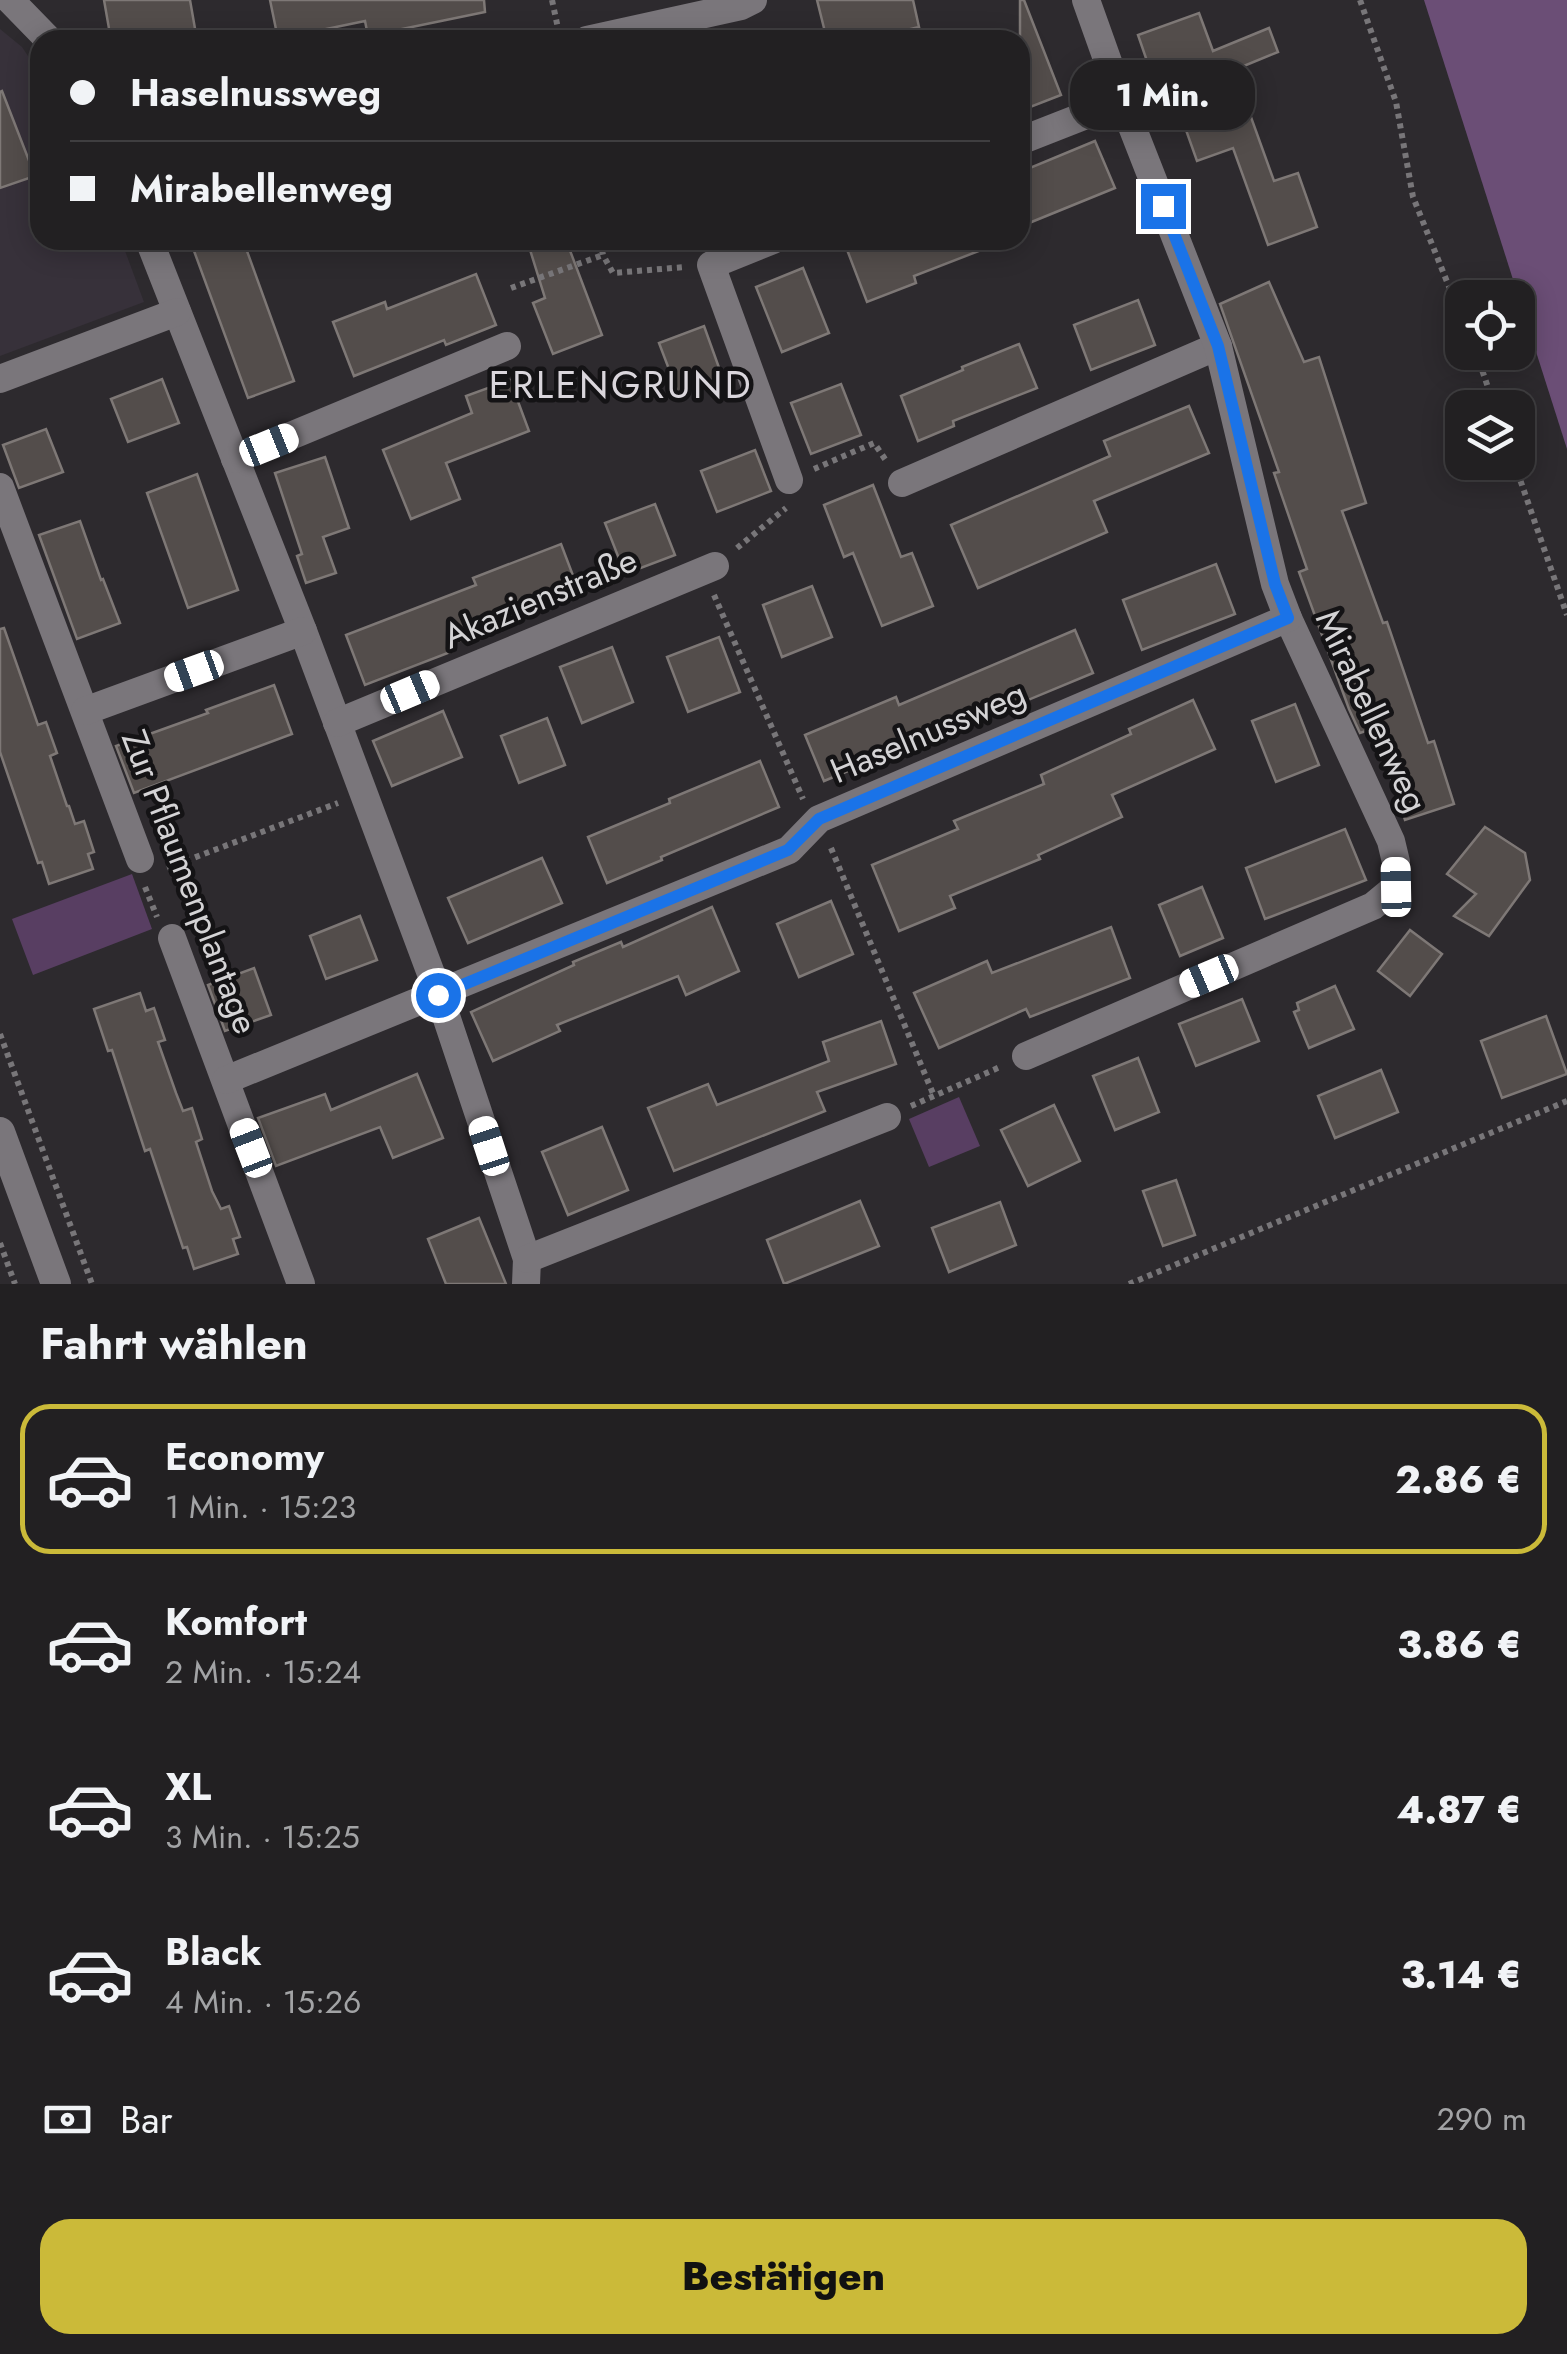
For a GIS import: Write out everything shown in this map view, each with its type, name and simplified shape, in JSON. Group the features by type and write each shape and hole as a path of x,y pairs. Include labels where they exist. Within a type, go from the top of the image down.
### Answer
{"main road":[{"path":"0,1132 56,1284"}],"street":[{"path":"10,0 39,30"},
{"path":"632,30 753,0"},
{"name":"Mirabellenweg","path":"1026,1056 1373,906 1396,887 1391,841 1275,584 1218,346 1086,0"},
{"path":"1030,137 1122,100"},
{"path":"153,250 303,631 438,995 526,1272 887,1117"},
{"path":"748,250 711,265 790,480"},
{"path":"0,379 177,312"},
{"path":"235,459 507,346"},
{"path":"902,483 1218,346"},
{"name":"Zur Pflaumenplantage","path":"0,487 141,868"},
{"name":"Akazienstraße","path":"337,723 709,568"},
{"name":"Haselnussweg","path":"438,995 788,850 819,819 1288,618"},
{"name":"Zur Pflaumenplantage","path":"85,711 303,631"},
{"name":"Zur Pflaumenplantage","path":"172,938 301,1284"},
{"name":"Zur Pflaumenplantage","path":"226,1080 438,995"}],"path":[{"path":"552,0 558,30"},
{"path":"1360,0 1396,102 1413,197 1446,280"},
{"path":"603,250 612,274 711,265"},
{"path":"510,288 604,255"},
{"path":"1520,480 1567,616"},
{"path":"709,568 807,807 819,819 934,1096 1026,1056"},
{"path":"141,868 363,794"},
{"name":"Zur Pflaumenplantage","path":"141,868 161,928 172,938"},
{"path":"0,1034 92,1284"},
{"path":"1130,1284 1567,1101"},
{"path":"0,1243 15,1284"}],"shaded area":[{"path":"1424,0 1567,0 1567,449 1535,349 1535,280 1513,280"},
{"path":"0,29 30,59 30,250 125,250 144,302 0,356"},
{"path":"132,874 152,929 33,975 12,919"},
{"path":"959,1097 980,1146 929,1167 909,1119"}],"building":[{"path":"104,0 190,0 195,30 109,30"},
{"path":"270,0 484,0 485,12 397,30 367,30 365,21 322,30 276,30"},
{"path":"817,0 913,0 919,27 907,30 824,30"},
{"path":"1020,0 1024,0 1061,95 1030,107 1030,30 1020,30"},
{"path":"1199,13 1213,51 1269,28 1278,52 1234,70 1274,181 1298,173 1317,227 1268,245 1233,148 1197,161 1170,85 1157,90 1138,35"},
{"path":"0,92 30,163 30,178 0,188"},
{"path":"1095,141 1115,188 1030,223 1030,168"},
{"path":"194,250 247,250 294,381 248,398"},
{"path":"530,250 570,250 602,335 553,354 533,303 545,298"},
{"path":"847,250 981,250 914,276 916,283 867,302"},
{"path":"803,268 829,333 782,352 756,287"},
{"path":"476,274 496,325 446,345 444,340 354,376 333,322 385,302 387,309"},
{"path":"1269,282 1304,362 1319,357 1366,503 1342,511 1383,623 1387,622 1428,743 1434,741 1454,804 1405,820 1375,728 1360,733 1299,572 1307,569 1274,473 1279,472 1220,304"},
{"path":"1138,300 1155,345 1091,370 1074,325"},
{"path":"704,326 722,376 678,393 659,343"},
{"path":"1019,344 1037,388 953,421 954,426 918,441 901,396"},
{"path":"162,379 179,423 128,442 111,399"},
{"path":"510,380 529,431 446,463 460,499 411,519 383,450 472,413 466,396"},
{"path":"841,384 861,435 811,454 791,403"},
{"path":"1189,406 1209,453 1094,501 1107,532 978,588 951,525 1110,456 1104,441"},
{"path":"46,429 63,472 19,488 3,445"},
{"path":"755,450 771,491 717,512 701,471"},
{"path":"325,457 349,528 323,537 336,573 306,583 297,556 302,554 275,473"},
{"path":"197,474 238,590 188,608 147,493"},
{"path":"873,485 901,557 912,553 933,606 882,626 853,553 844,557 824,505"},
{"path":"655,504 675,555 625,574 605,523"},
{"path":"80,521 120,623 77,639 39,535"},
{"path":"561,544 580,594 451,644 453,651 365,685 346,635 476,585 473,578"},
{"path":"1216,564 1235,614 1142,650 1123,600"},
{"path":"812,586 832,637 782,657 763,605"},
{"path":"4,628 38,725 46,722 57,753 50,756 67,806 75,824 84,821 94,852 88,854 93,869 49,884 42,862 38,863 0,752 0,629"},
{"path":"1075,630 1093,673 824,781 805,735 896,697 899,705"},
{"path":"719,637 740,692 688,712 667,657"},
{"path":"612,647 633,702 582,723 560,667"},
{"path":"274,685 292,734 134,793 116,746"},
{"path":"1193,700 1215,749 1112,795 1122,817 1038,855 1040,859 950,896 955,908 899,931 872,865 958,829 954,821 1044,784 1041,775 1131,734 1129,729"},
{"path":"1295,704 1319,765 1276,782 1252,721"},
{"path":"443,711 462,757 392,786 373,741"},
{"path":"547,718 565,765 519,783 501,736"},
{"path":"760,761 779,807 607,883 588,837"},
{"path":"1485,827 1525,853 1530,880 1489,936 1454,916 1476,894 1447,874"},
{"path":"1345,829 1366,880 1265,919 1246,868"},
{"path":"542,858 562,903 468,943 448,898"},
{"path":"1202,887 1223,938 1180,956 1159,905"},
{"path":"831,901 853,954 799,977 777,924"},
{"path":"712,907 739,971 686,995 678,976 557,1025 560,1031 493,1061 471,1012 574,965 573,962 621,942 623,947"},
{"path":"360,916 377,960 326,979 310,936"},
{"path":"1111,927 1130,978 1030,1017 1026,1009 939,1048 914,993 987,961 992,973"},
{"path":"1410,930 1442,954 1410,996 1378,971"},
{"path":"254,968 271,1015 225,1031 208,985"},
{"path":"1335,986 1354,1029 1309,1048 1294,1012 1299,1010 1297,1003"},
{"path":"140,993 146,1011 154,1008 165,1040 158,1042 183,1111 192,1108 202,1139 196,1142 212,1191 221,1209 229,1206 240,1237 233,1239 238,1254 194,1269 187,1247 183,1248 150,1149 145,1151 112,1050 108,1051 94,1009"},
{"path":"1242,999 1259,1041 1196,1066 1179,1024"},
{"path":"1546,1016 1567,1074 1502,1098 1481,1041"},
{"path":"881,1021 896,1064 817,1092 825,1111 674,1171 648,1108 708,1084 717,1105 829,1061 823,1042"},
{"path":"1138,1058 1159,1112 1115,1130 1093,1076"},
{"path":"1381,1070 1398,1112 1335,1138 1318,1096"},
{"path":"417,1074 443,1138 393,1158 380,1127 276,1166 258,1118 325,1094 331,1110"},
{"path":"1054,1105 1080,1161 1028,1186 1001,1130"},
{"path":"602,1127 628,1190 568,1215 542,1152"},
{"path":"1176,1180 1195,1235 1163,1246 1143,1191"},
{"path":"860,1201 879,1246 784,1284 767,1240"},
{"path":"1000,1202 1016,1245 949,1272 932,1228"},
{"path":"479,1218 506,1284 446,1284 428,1239"}],"district":[{"name":"ERLENGRUND","path":"621,384"}],"route":[{"path":"438,995 788,850 819,819 1288,618 1275,584 1218,346 1163,206"}]}
